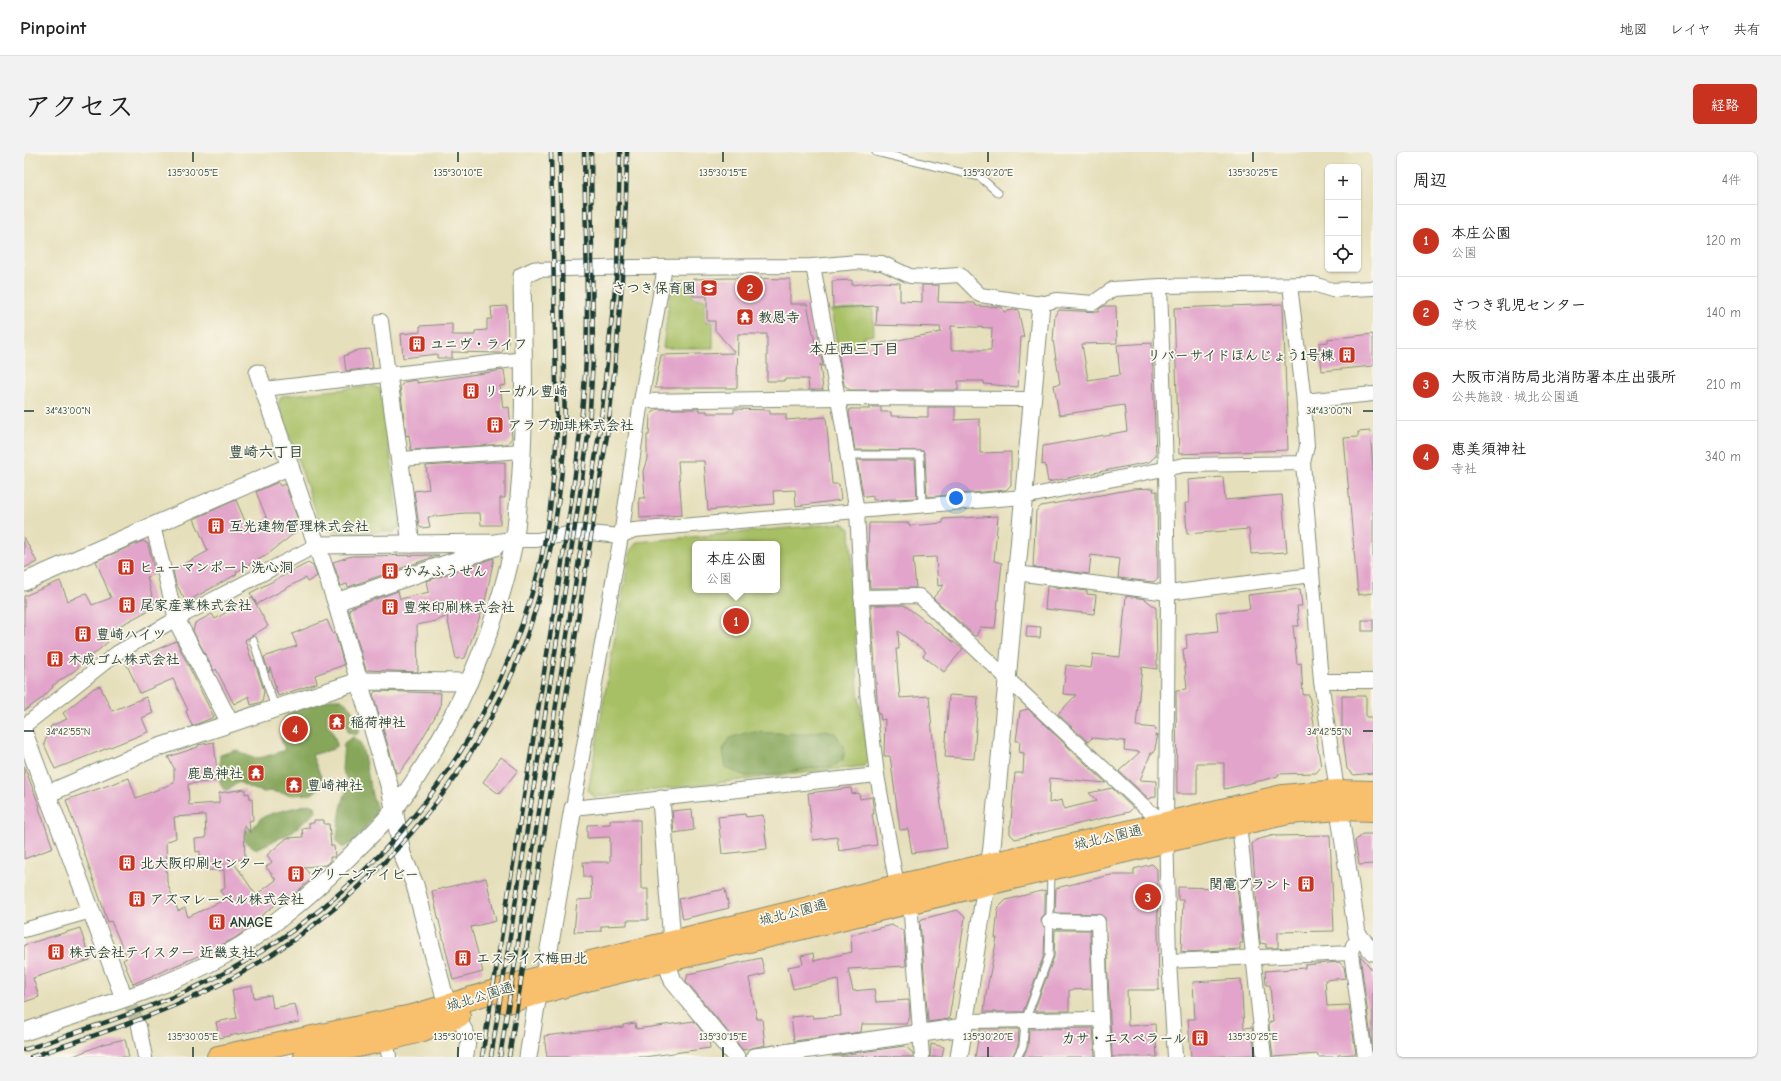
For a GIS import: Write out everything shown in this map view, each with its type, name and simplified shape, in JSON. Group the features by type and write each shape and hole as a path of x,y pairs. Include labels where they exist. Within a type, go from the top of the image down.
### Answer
{"main road":[{"name":"城北公園通","path":"218,1057 408,1016 452,1012 541,984 591,979 669,951 903,894 1166,832 1239,824 1373,792"},
{"name":"城北公園通","path":"987,875 1051,870 1166,832 1283,796 1338,800 1373,810"},
{"name":"城北公園通","path":"305,1057 388,1049 452,1012"}],"street":[{"path":"24,1032 128,1001 222,957 275,923 323,883 395,808 428,759 470,682 496,612 514,540 523,451 524,359 529,273 665,267 813,266 857,262 882,263 910,276 928,277 960,275 980,295 1041,304 1058,300 1093,303 1113,289 1160,286 1314,284 1332,290 1373,288"},
{"path":"813,266 838,398 857,512 867,692 877,775 903,894 922,1057"},
{"path":"528,1057 621,536 641,401 665,267"},
{"path":"1290,285 1304,400 1307,446 1303,463 1321,682 1357,934 1351,953 1365,1057"},
{"path":"1160,286 1166,469 1168,593 1166,832 1169,961 1175,1057"},
{"path":"959,1057 992,847 1006,678 1041,304"},
{"path":"381,321 412,544"},
{"path":"264,389 524,359"},
{"path":"258,373 336,602 395,808 402,854 415,885 452,1012 466,1030 469,1038 466,1057"},
{"path":"1304,400 1373,394"},
{"path":"641,401 838,398 1032,399"},
{"path":"400,459 523,451"},
{"path":"24,726 118,653 176,619 317,545 495,543 514,540 537,540 578,532 597,532 621,536 634,530 1024,497 1184,465 1303,463"},
{"path":"24,582 290,466"},
{"path":"153,526 176,619 230,723"},
{"path":"336,602 464,559 514,540"},
{"path":"1016,573 1168,593 1312,575"},
{"path":"861,597 919,596 1148,810 1166,832"},
{"path":"47,794 150,750 359,681 470,682"},
{"path":"1321,682 1373,681"},
{"path":"24,733 91,911 128,1001"},
{"path":"573,808 877,775"},
{"path":"661,799 669,951 673,981 736,1057"},
{"path":"1239,824 1264,1057"},
{"path":"24,930 91,911"},
{"path":"1049,921 1098,922 1101,1020 1104,1057"},
{"path":"1357,934 1373,952"},
{"path":"1169,961 1351,953"},
{"path":"755,1057 920,1033 965,1024 1025,1021 1101,1020"},
{"path":"139,1026 146,1057"}],"lane":[{"path":"876,152 980,177 998,193"},
{"path":"847,455 920,455 922,505"},
{"path":"254,640 275,709"},
{"path":"1017,1057 1023,1046 1025,1021 1049,956 1051,870"}],"green space":[{"path":"672,280 692,280 692,298 705,298 706,322 713,322 713,348 663,348"},
{"path":"873,308 874,335 863,337 864,346 838,351 831,310"},
{"path":"374,386 382,390 400,526 394,532 331,532 321,526 278,403 282,396"},
{"path":"843,523 850,529 858,691 869,760 864,766 594,797 588,791 630,551 637,542"},
{"path":"330,699 341,699 351,708 360,732 355,735 348,732 344,718 336,710 332,709 327,713 327,724 332,730 337,744 334,749 312,755 324,784 312,794 292,795 270,791 264,792 250,788 239,782 227,790 223,789 219,779 220,755 237,750 255,758 260,758 285,750 280,726 284,719 290,713 298,709"},
{"path":"827,730 835,733 845,748 843,760 832,767 813,768 769,775 746,776 726,768 723,750 729,738 749,732 800,734"},
{"path":"353,737 360,742 372,795 377,809 374,817 355,840 343,848 336,842 342,805 350,785 342,770 344,743"},
{"path":"309,804 315,806 316,811 314,814 289,834 256,849 243,840 207,839 205,827 213,825 241,831 252,829 261,818 273,813"}],"building":[{"path":"693,279 790,279 790,304 807,304 818,357 821,356 823,367 820,364 823,390 809,390 808,379 767,381 767,334 738,334 737,388 655,388 661,355 735,353 715,330 715,321 707,321 707,296 693,296"},
{"path":"852,280 852,285 879,282 900,283 900,301 922,302 922,285 939,285 938,302 975,303 976,306 1002,307 1004,312 1018,309 1024,337 1021,337 1018,387 984,384 984,381 958,381 958,390 850,390 844,385 838,351 941,332 940,327 876,325 877,306 833,308 832,281","holes":["951,326 992,328 991,350 951,350"]},
{"path":"1283,304 1288,450 1179,454 1174,308"},
{"path":"507,306 508,344 501,353 452,352 452,358 437,358 437,354 403,358 401,334 420,332 420,326 452,324 452,335 475,335 475,331 487,330 487,319 492,319 491,307"},
{"path":"1104,306 1116,306 1117,343 1082,344 1088,380 1120,375 1117,345 1152,343 1156,456 1149,462 1048,482 1045,464 1042,465 1043,446 1127,431 1124,405 1059,415 1054,385 1060,384 1053,340 1055,315 1059,310 1099,312 1099,309"},
{"name":"リバーサイドほんじょう1号棟","path":"1373,334 1373,366 1322,371 1319,343 1328,342 1328,339"},
{"path":"370,349 373,368 346,371 344,356 358,350"},
{"path":"504,370 506,385 500,386 503,408 509,407 512,438 507,444 411,450 409,435 406,436 400,387 404,382 417,380 417,383"},
{"path":"869,407 881,407 881,412 891,412 891,416 928,417 928,407 955,407 955,420 980,419 980,453 1011,452 1011,485 1006,490 927,497 925,455 923,451 855,450 849,414 850,409 871,409"},
{"path":"657,409 699,409 699,411 707,411 707,413 734,413 734,409 770,410 770,414 786,414 786,420 826,417 832,484 839,484 841,500 796,506 795,490 773,491 774,504 708,510 704,461 678,461 682,515 640,518 639,498 645,498 643,471 647,459 647,435 649,435 650,415"},
{"path":"1370,431 1373,468 1373,593 1358,595 1344,438 1358,437 1358,432"},
{"path":"857,460 915,460 917,498 873,500 873,496 865,497 863,495"},
{"path":"505,462 505,498 500,498 500,525 481,525 480,513 465,513 428,517 430,527 421,528 419,526 414,491 429,489 426,466"},
{"path":"1223,477 1225,500 1282,495 1287,552 1251,554 1249,529 1187,534 1185,503 1189,503 1188,480"},
{"path":"278,482 280,486 285,484 298,520 294,522 297,531 267,555 236,572 237,574 186,602 176,584 173,570 208,551 194,519 236,500 248,528 267,519 256,492"},
{"path":"1154,488 1153,491 1157,491 1158,579 1153,582 1118,578 1120,559 1091,555 1089,574 1033,567 1036,511 1041,506 1133,489"},
{"path":"998,516 994,561 1002,563 995,628 980,627 976,637 933,598 944,585 938,586 936,557 913,558 916,588 870,588 868,553 869,523 909,523 909,526 943,523 943,519"},
{"path":"24,537 37,562 24,568"},
{"path":"143,541 148,544 155,574 147,577 155,607 104,634 108,642 74,671 52,686 53,687 41,699 24,711 24,596 60,581 68,601 86,593 92,605 111,598 96,561"},
{"path":"439,555 348,587 347,584 341,586 333,562 352,556"},
{"path":"494,558 485,602 465,658 456,659 447,616 436,621 417,625 418,672 366,670 349,610 351,608 398,591 400,599 429,592 427,581"},
{"path":"308,563 313,566 317,576 307,582 305,578 257,604 250,593"},
{"path":"1047,586 1087,591 1087,594 1096,595 1094,614 1045,609"},
{"path":"1300,589 1302,606 1297,606 1299,626 1293,626 1297,664 1301,663 1303,695 1309,695 1321,767 1316,773 1278,774 1278,776 1268,779 1224,789 1224,763 1197,763 1197,794 1177,794 1176,690 1187,689 1183,649 1187,648 1186,635 1218,631 1216,612 1250,609 1248,595"},
{"path":"1126,596 1145,599 1156,608 1157,669 1142,667 1136,726 1156,728 1155,737 1158,734 1154,753 1151,753 1140,780 1156,781 1156,796 1149,799 1119,771 1140,752 1124,750 1125,741 1092,738 1088,742 1058,714 1076,695 1063,694 1066,665 1091,668 1093,654 1120,657"},
{"path":"252,597 268,626 245,640 252,661 254,660 264,691 262,702 251,705 249,696 234,704 216,669 214,671 193,631 195,623 212,614 215,619"},
{"path":"871,605 904,605 963,649 944,672 923,656 926,652 898,631 899,649 896,649 900,698 929,696 935,762 947,848 912,853 908,829 900,830 890,756 884,756 885,719 881,720 880,714 878,714"},
{"path":"327,620 333,634 335,633 344,665 315,675 317,683 278,696 270,667 269,673 264,657 297,646 292,634"},
{"path":"1362,620 1373,620 1373,631 1362,631"},
{"path":"1027,626 1041,627 1040,638 1026,637"},
{"path":"176,641 214,717 192,726 186,711 188,710 173,679 140,693 126,663"},
{"path":"100,686 112,711 146,697 153,713 142,718 148,732 55,769 44,744 51,726 67,719 63,713 94,688"},
{"path":"376,691 441,693 440,708 415,751 400,772 396,773 373,694"},
{"path":"949,695 978,697 974,759 945,757"},
{"path":"1342,696 1366,696 1366,717 1372,717 1373,773 1354,775 1347,769 1342,729"},
{"path":"1028,709 1106,783 1050,778 1049,803 1062,800 1064,809 1097,801 1089,793 1112,788 1133,808 1129,812 1015,839 1010,834 1010,826 1015,773 1023,773 1024,753 1019,752 1020,741 1016,741 1020,711"},
{"path":"214,742 218,781 188,784 189,805 219,803 219,793 245,789 245,794 249,793 250,799 252,799 253,820 249,821 250,833 244,825 245,859 232,860 256,895 276,880 266,867 272,862 267,855 287,838 303,837 302,829 309,828 309,823 314,823 314,820 324,820 324,824 329,824 331,846 334,846 335,857 330,857 330,862 326,865 304,867 312,878 290,898 288,895 261,916 262,918 235,938 212,950 133,984 123,960 127,958 111,921 108,922 66,800 129,778 136,798 174,783 174,768 168,757 198,747 198,745","holes":["205,815 206,838 195,839 196,852 200,851 200,868 207,868 207,870 224,870 225,888 220,891 226,899 188,917 185,908 178,911 167,882 166,842 176,838 174,817"]},
{"path":"501,757 518,770 499,794 483,782"},
{"path":"24,766 40,807 39,808 53,848 24,859"},
{"path":"851,788 852,794 859,793 860,799 872,797 874,814 872,814 877,845 839,851 837,837 813,840 808,793"},
{"path":"692,809 694,830 674,833 672,811"},
{"path":"745,814 746,817 763,815 767,849 722,854 718,817"},
{"path":"610,820 640,820 641,889 648,889 648,920 627,920 627,925 601,926 601,931 574,932 577,900 592,899 591,877 584,877 583,862 610,862 610,837 587,838 587,825 610,824"},
{"path":"1362,834 1373,834 1373,864 1359,865 1355,841"},
{"name":"関電プラント","path":"1275,835 1330,835 1334,931 1278,932 1278,948 1266,948 1266,944 1260,943 1252,844 1256,840"},
{"path":"1152,864 1157,869 1159,990 1127,990 1128,1026 1155,1024 1157,1057 1112,1057 1105,918 1098,914 1055,913 1056,888 1111,875 1134,875 1134,869"},
{"path":"486,878 496,921 471,927 483,972 453,980 432,891"},
{"path":"1237,885 1243,943 1240,943 1240,949 1187,952 1181,951 1183,900 1178,900 1178,887 1218,888"},
{"path":"725,889 729,908 683,919 679,899"},
{"path":"1045,890 1045,914 1041,921 1045,928 1044,955 1023,1012 984,1012 997,938 995,938 998,908 1006,900"},
{"path":"957,910 965,917 949,1019 928,1022 920,921 922,919"},
{"path":"891,925 904,931 906,966 848,969 853,991 874,989 876,1002 909,1000 910,1016 907,1024 862,1024 861,1032 794,1041 791,1017 812,1015 813,1018 841,1016 838,979 793,989 788,967 803,964 801,956 813,953 814,961 852,952 851,935"},
{"name":"株式会社テイスター 近畿支社","path":"80,928 90,960 33,978 39,997 24,1002 24,945"},
{"path":"1055,930 1090,930 1092,989 1069,990 1069,1011 1034,1011 1054,957"},
{"path":"1360,955 1373,971 1373,1053"},
{"path":"761,958 765,974 749,978 757,1019 762,1019 765,1045 743,1050 686,981 688,974"},
{"path":"1339,962 1344,967 1346,978 1325,980 1327,1006 1349,1005 1356,1054 1338,1055 1338,1057 1318,1057 1318,1054 1273,1057 1269,1026 1270,1022 1273,1021 1270,985 1266,985 1265,971 1305,968 1305,965"},
{"path":"1241,979 1244,1028 1252,1027 1255,1055 1191,1057 1188,1019 1195,1019 1193,982"},
{"path":"252,986 254,998 271,995 273,1008 295,1004 299,1022 219,1038 216,1022 237,1018 232,990"},
{"path":"694,1021 709,1040 710,1048 644,1057 547,1057 544,1036 623,1027 623,1025 635,1023 636,1029"},
{"path":"1093,1028 1095,1057 1023,1057 1028,1047 1029,1029"},
{"path":"980,1029 1019,1029 1018,1045 1012,1057 975,1057"},
{"path":"125,1039 129,1057 71,1057 103,1044"},
{"path":"931,1044 944,1047 942,1057 930,1057"},
{"path":"905,1046 913,1053 913,1057 832,1056"}],"tunnel":[{"path":"131,1005 139,1026"}],"railway":[{"path":"24,1050 129,1014 180,994 230,970 284,937 334,898 380,855 421,807 458,756 489,701 515,643 535,583 547,526 557,430 551,152"},
{"path":"31,1057 110,1030 188,1000 238,975 285,946 330,912 372,875 410,834 445,791 476,744 502,695 524,644 533,618 547,565 557,512 565,430 560,152"},
{"path":"482,1057 576,469 584,395 587,332 584,152"},
{"path":"491,1057 579,501 589,428 593,358 591,152"},
{"path":"500,1057 600,428 617,270 620,152"},
{"path":"509,1057 608,429 621,291 627,152"}],"place":[{"name":"さつき保育園","path":"709,288"},
{"name":"さつき乳児センター","path":"750,288"},
{"name":"教恩寺","path":"745,317"},
{"name":"ユニヴ・ライフ","path":"417,344"},
{"name":"リバーサイドほんじょう1号棟","path":"1347,355"},
{"name":"リーガル豊崎","path":"471,391"},
{"name":"アラブ珈琲株式会社","path":"495,425"},
{"name":"互光建物管理株式会社","path":"216,526"},
{"name":"ヒューマンポート洗心洞","path":"126,567"},
{"name":"かみふうせん","path":"390,571"},
{"name":"尾家産業株式会社","path":"127,605"},
{"name":"豊栄印刷株式会社","path":"390,607"},
{"name":"本庄公園","path":"736,621"},
{"name":"豊崎ハイツ","path":"83,634"},
{"name":"木成ゴム株式会社","path":"55,659"},
{"name":"稲荷神社","path":"337,722"},
{"name":"恵美須神社","path":"295,729"},
{"name":"鹿島神社","path":"256,773"},
{"name":"豊崎神社","path":"294,785"},
{"name":"北大阪印刷センター","path":"127,863"},
{"name":"グリーンアイビー","path":"296,874"},
{"name":"関電プラント","path":"1306,884"},
{"name":"大阪市消防局北消防署本庄出張所","path":"1148,897"},
{"name":"アズマレーベル株式会社","path":"137,899"},
{"name":"ANAGE","path":"217,922"},
{"name":"株式会社テイスター 近畿支社","path":"56,952"},
{"name":"エスライズ梅田北","path":"463,958"},
{"name":"カサ・エスペラール","path":"1200,1038"}],"district":[{"name":"本庄西三丁目","path":"854,349"},
{"name":"豊崎六丁目","path":"266,452"}]}
